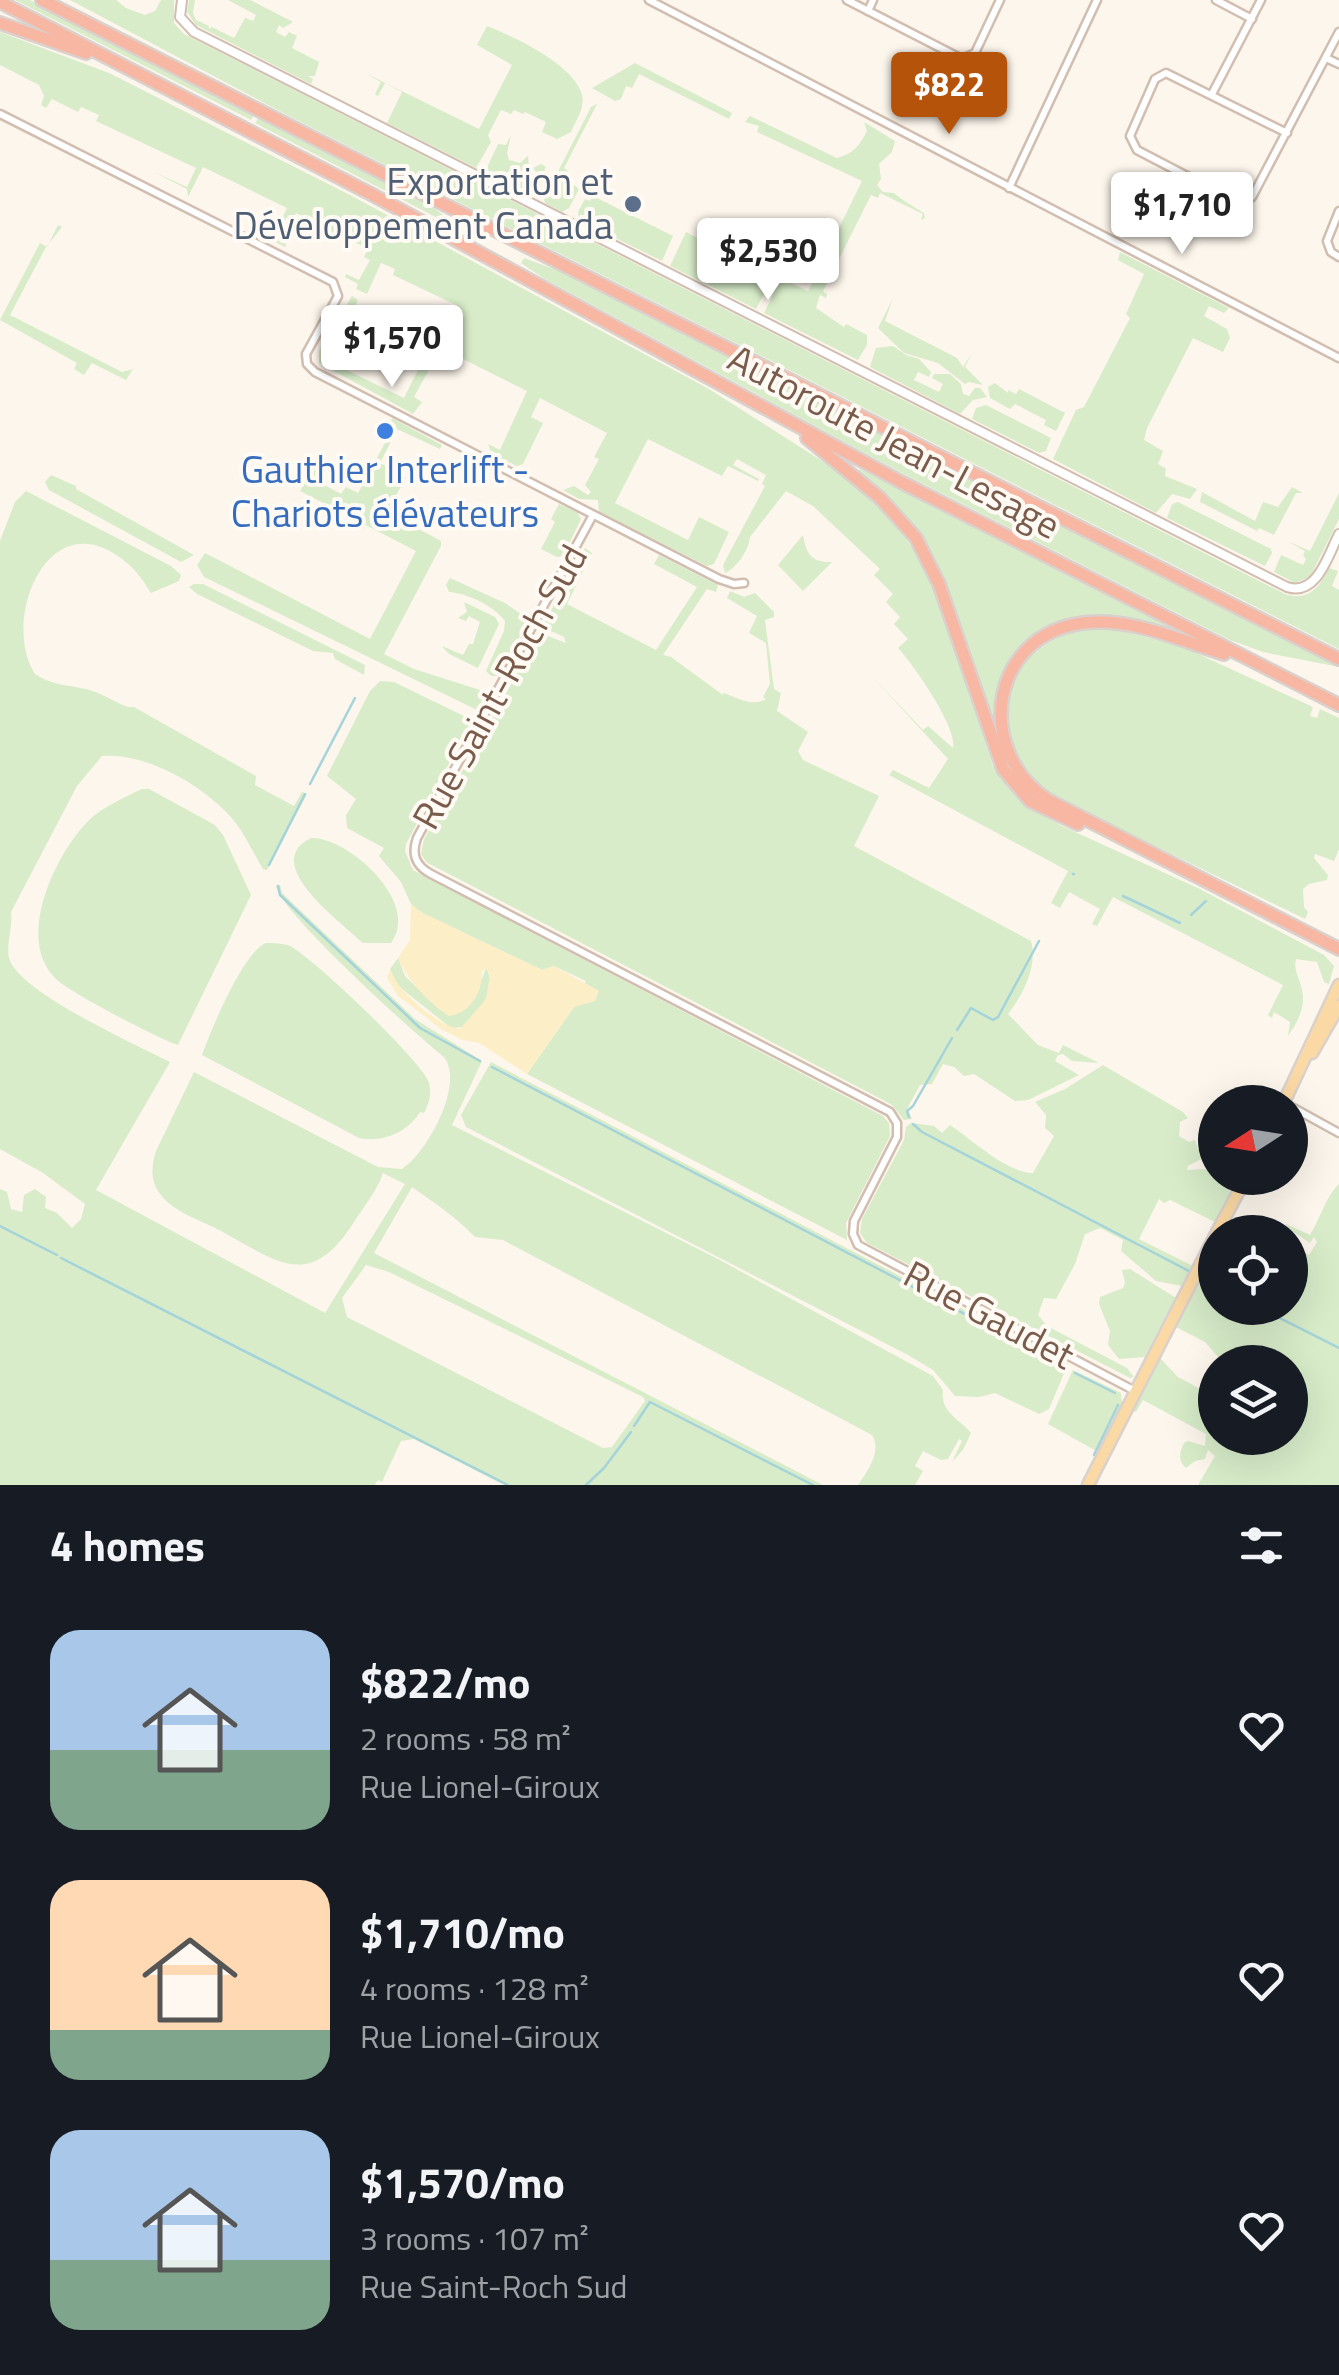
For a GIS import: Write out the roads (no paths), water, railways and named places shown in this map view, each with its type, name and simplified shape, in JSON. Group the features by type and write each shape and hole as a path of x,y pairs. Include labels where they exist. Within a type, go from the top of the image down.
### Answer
{"highway":[{"name":"Autoroute Jean-Lesage","path":"0,2 374,195 788,422 1339,705"},
{"name":"Autoroute Jean-Lesage","path":"48,2 1339,659"},
{"path":"0,24 128,67"},
{"path":"788,422 880,498 916,538 940,584 996,756 1012,783 1047,812 1137,848"},
{"path":"1259,665 1142,628 1094,622 1053,632 1032,646 1014,666 1000,714 1004,744 1018,773 1048,800 1339,949"}],"main road":[{"path":"1294,1085 1339,984"},
{"path":"1296,1080 1339,1006"},
{"path":"1088,1485 1198,1269"}],"street":[{"path":"182,0 180,17 194,32 1286,587 1297,590 1312,583 1339,534"},
{"path":"649,0 1339,358"},
{"path":"846,0 956,57 966,58 975,52 1000,0"},
{"path":"868,11 873,0"},
{"path":"1009,188 1098,0"},
{"path":"1216,0 1252,18"},
{"path":"1212,94 1261,0"},
{"path":"1287,132 1173,74 1160,75 1132,129 1132,144 1233,200 1252,197 1287,132 1339,32"},
{"path":"1326,58 1339,64"},
{"name":"Rue Saint-Roch Sud","path":"0,114 333,282 338,296 308,349 306,360 310,368 594,515 420,832 414,847 416,860 431,874 890,1112 898,1126 897,1137 852,1230"},
{"path":"1339,211 1327,244 1339,257"},
{"path":"594,515 728,583 744,583"},
{"path":"1308,1116 1339,1133"},
{"name":"Rue Gaudet","path":"852,1230 864,1250 1135,1391"}],"waterway":[{"path":"310,784 355,698"},
{"path":"269,865 305,794"},
{"path":"278,886 280,895 420,1028 480,1061"},
{"path":"1123,896 1180,923"},
{"path":"1191,915 1206,901"},
{"path":"957,1030 971,1008 993,1020 998,1017 1039,941"},
{"path":"909,1117 907,1111 952,1038"},
{"path":"492,1067 1064,1366"},
{"path":"913,1124 1189,1271"},
{"path":"0,1226 57,1255"},
{"path":"61,1258 508,1485"},
{"path":"1294,1325 1339,1348"},
{"path":"1075,1373 1115,1393"},
{"path":"634,1426 650,1402 813,1485"},
{"path":"1094,1455 1118,1405"},
{"path":"586,1485 631,1432"}],"place":[{"name":"Exportation et Développement Canada","path":"633,204"},
{"name":"Gauthier Interlift - Chariots élévateurs","path":"385,431"}]}
